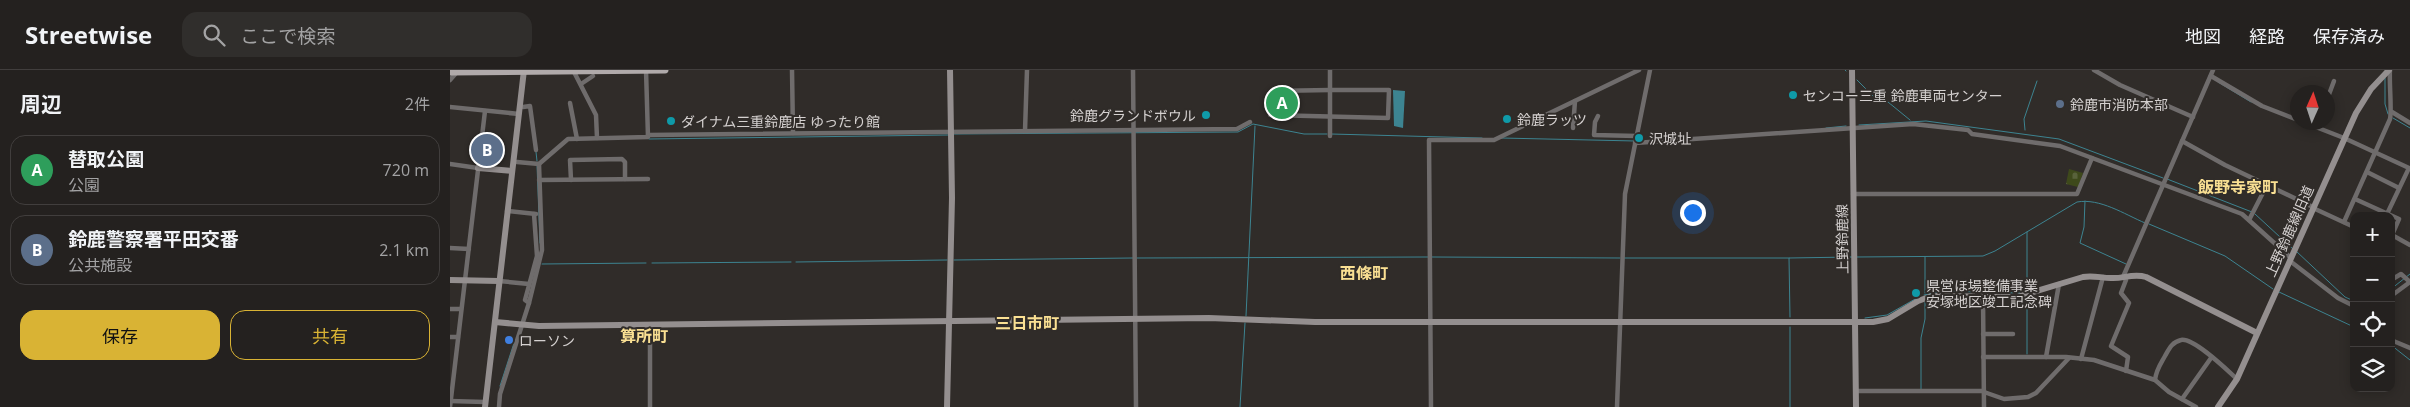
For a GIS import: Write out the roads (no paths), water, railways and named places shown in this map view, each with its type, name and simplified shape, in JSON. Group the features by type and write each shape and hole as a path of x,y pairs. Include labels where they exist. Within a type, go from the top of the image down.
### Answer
{"main road":[{"path":"455,71 573,70 596,72 665,70"}],"street":[{"path":"450,401 485,405 524,70"},
{"path":"573,70 596,115 597,138"},
{"path":"646,70 648,135"},
{"path":"792,70 792,133"},
{"path":"947,407 951,134 950,70"},
{"path":"1025,131 1027,70"},
{"path":"1133,70 1136,407"},
{"path":"1330,70 1330,134"},
{"path":"1431,407 1430,140 1489,141 1496,139 1639,70"},
{"path":"1617,407 1625,194 1650,70"},
{"name":"上野鈴鹿線","path":"1852,70 1856,407"},
{"path":"2094,70 2120,85 2193,117"},
{"path":"2126,371 2128,356 2111,346 2129,303 2121,293 2126,280 2124,277 2213,70"},
{"path":"450,80 455,71"},
{"path":"581,84 596,72"},
{"path":"2344,222 2376,154 2391,115 2388,72"},
{"name":"上野鈴鹿線旧道","path":"2218,407 2237,379 2360,106 2388,72"},
{"path":"2211,76 2250,100 2290,117"},
{"path":"2332,85 2334,81"},
{"path":"1330,90 1389,90 1388,118 1270,115 1272,91 1330,90"},
{"path":"1573,128 1575,102"},
{"path":"570,103 577,139"},
{"path":"523,107 530,106 536,150"},
{"path":"450,108 519,114"},
{"path":"450,407 452,368 458,338 485,111"},
{"path":"2391,115 2410,123"},
{"path":"1598,116 1595,122 1594,135 1636,140 1926,124 1968,130 1972,134 2051,144 2165,181 2250,218 2291,258 2338,298 2350,304"},
{"path":"517,162 537,164 568,139 648,138 648,135 792,133 1133,132 1237,128 1250,122"},
{"path":"2327,130 2409,168 2388,212"},
{"path":"2182,141 2225,165 2350,224"},
{"path":"1853,194 2077,194 2092,158"},
{"path":"571,180 570,160 622,159 624,162 625,179"},
{"path":"450,164 512,171"},
{"path":"527,303 529,284 537,256 539,180 537,164"},
{"path":"2368,172 2400,188"},
{"path":"539,180 648,179"},
{"path":"2250,218 2267,185"},
{"path":"2355,198 2383,212"},
{"path":"507,211 537,214"},
{"path":"499,407 500,394 542,255 537,214"},
{"path":"2395,217 2399,219 2395,228"},
{"path":"2395,237 2410,245"},
{"path":"450,248 469,249"},
{"path":"2395,278 2403,274 2409,281 2395,293"},
{"path":"495,322 522,325 1135,319 1246,319 1315,322 1855,322 1888,319 1918,301 1932,296 2017,297 2088,276 2124,277 2136,275 2146,277 2258,333"},
{"path":"2081,359 2103,277"},
{"path":"450,280 529,284"},
{"path":"2046,357 2060,284"},
{"path":"2403,288 2410,290"},
{"path":"1982,296 1984,407"},
{"path":"450,308 461,309"},
{"path":"650,325 650,407"},
{"path":"1983,334 2013,334"},
{"path":"450,337 458,338"},
{"path":"2155,380 2156,371 2170,347 2179,340 2189,340 2237,379"},
{"path":"2395,342 2410,348"},
{"path":"1983,357 2046,357 2094,360 2155,380 2196,407"},
{"path":"1856,391 1984,391 2004,399 2028,397 2036,392 2069,358"},
{"path":"2182,399 2211,358"}],"water":[{"path":"1393,90 1405,91 1403,128 1394,126"}],"waterway":[{"path":"2385,78 2385,104 2388,114"},
{"path":"1857,80 1875,98 1888,102 1910,120"},
{"path":"2025,130 2024,119 2037,81"},
{"path":"2218,82 2251,102"},
{"path":"2393,118 2410,128"},
{"path":"1859,125 1926,121 2059,139 2163,178"},
{"path":"954,134 1238,132 1253,124 1304,134 1327,134"},
{"path":"1246,316 1255,126"},
{"path":"1826,128 1846,126"},
{"path":"1331,134 1482,138"},
{"path":"649,139 948,135"},
{"path":"1501,138 1635,141"},
{"path":"536,152 537,161"},
{"path":"537,165 540,243"},
{"path":"2167,179 2252,212"},
{"path":"2085,201 2084,227 2080,243 2126,264"},
{"path":"1856,257 1983,256 1995,251 2077,202 2094,202 2120,211 2145,223"},
{"path":"2255,214 2293,249"},
{"path":"2149,224 2225,256 2273,289"},
{"path":"2027,232 2027,291"},
{"path":"2296,251 2345,297 2350,299"},
{"path":"1137,258 1428,257"},
{"path":"1432,257 1620,258"},
{"path":"1790,317 1789,258 1852,257"},
{"path":"1925,257 1925,293"},
{"path":"954,260 1133,258"},
{"path":"1624,258 1789,258"},
{"path":"796,262 947,260"},
{"path":"652,263 791,262"},
{"path":"542,264 646,263"},
{"path":"2395,286 2410,274"},
{"path":"1924,295 1943,291 2020,293"},
{"path":"2279,292 2350,325"},
{"path":"1865,318 1887,315 1917,298"},
{"path":"2027,298 2027,354"},
{"path":"1921,389 1921,338 1925,319 1925,301"},
{"path":"1240,407 1245,323"},
{"path":"1790,327 1790,407"},
{"path":"500,386 515,340"},
{"path":"2394,347 2410,360"}],"place":[{"name":"センコー三重 鈴鹿車両センター","path":"1793,95"},
{"name":"替取公園","path":"1282,103"},
{"name":"鈴鹿市消防本部","path":"2060,104"},
{"name":"鈴鹿グランドボウル","path":"1206,115"},
{"name":"鈴鹿ラッツ","path":"1507,119"},
{"name":"ダイナム三重鈴鹿店 ゆったり館","path":"671,121"},
{"name":"沢城址","path":"1639,138"},
{"name":"鈴鹿警察署平田交番","path":"487,150"},
{"name":"県営ほ場整備事業 安塚地区竣工記念碑","path":"1916,293"},
{"name":"ローソン","path":"509,340"}],"district":[{"name":"飯野寺家町","path":"2238,187"},
{"name":"西條町","path":"1364,273"},
{"name":"三日市町","path":"1027,323"},
{"name":"算所町","path":"644,336"}]}
